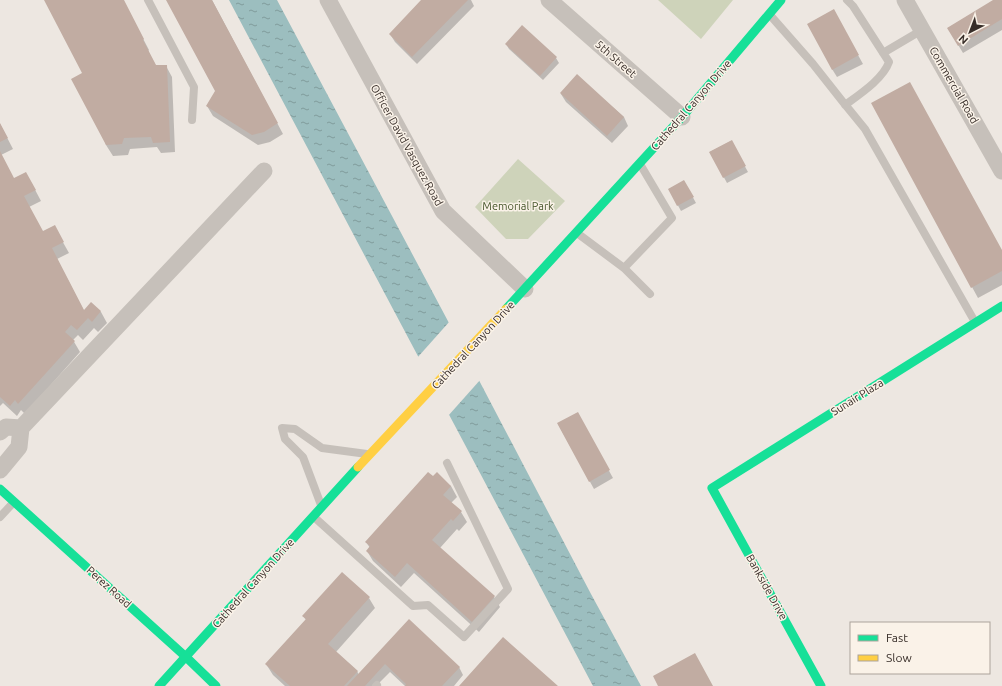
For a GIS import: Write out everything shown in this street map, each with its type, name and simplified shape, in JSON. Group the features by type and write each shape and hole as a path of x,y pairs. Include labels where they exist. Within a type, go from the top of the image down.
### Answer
{"street":[{"name":"Officer David Vasquez Road","path":"328,0 443,210 525,289"},
{"name":"5th Street","path":"549,0 682,117"},
{"name":"Cathedral Canyon Drive","path":"160,686 369,455 577,233 682,117 781,0"},
{"name":"Commercial Road","path":"905,0 1002,171"},
{"path":"0,470 19,447 21,428 264,171"},
{"name":"Sunair Plaza","path":"712,488 1002,306"},
{"path":"0,432 6,427 21,428"},
{"name":"Bankside Drive","path":"712,488 821,686"},
{"name":"Perez Road","path":"0,490 186,657 216,686"}],"lane":[{"path":"148,0 194,87 192,120"},
{"path":"845,105 866,89 887,68 889,62 853,6 847,0"},
{"path":"769,14 787,33 865,128 976,322"},
{"path":"883,53 922,30"},
{"path":"624,268 672,218 640,163"},
{"path":"577,233 624,268 650,294"},
{"path":"321,508 303,457 285,439 282,428 295,429 322,448 369,455"},
{"path":"313,516 413,606 428,605 464,637 508,589 447,463"},
{"path":"0,517 14,502"}],"green space":[{"path":"658,0 733,0 701,39"},
{"name":"Memorial Park","path":"518,159 565,201 528,239 506,239 475,207"}],"water":[{"path":"229,0 277,0 641,686 593,686"}],"pier":[{"path":"450,321 481,379 448,416 417,358"}],"building":[{"path":"44,0 124,0 156,65 167,65 170,142 153,143 151,137 124,138 122,144 106,145 71,79 82,73"},
{"path":"166,0 212,0 278,123 264,132 252,135 206,106 215,91"},
{"path":"421,0 468,0 412,57 389,34"},
{"path":"993,0 1002,0 1002,19 958,46 947,28"},
{"path":"834,9 859,55 832,70 807,24"},
{"path":"522,25 557,57 540,76 505,44"},
{"path":"577,74 624,117 607,136 560,93"},
{"path":"910,82 1002,250 1002,271 971,288 871,103"},
{"path":"0,123 8,138 0,142"},
{"path":"732,140 746,166 723,178 709,152"},
{"path":"0,151 14,178 26,172 36,190 24,196 43,231 55,225 64,242 52,248 84,310 91,302 101,311 92,322 88,318 77,330 71,325 65,332 75,341 18,404 15,400 10,406 0,397"},
{"path":"684,180 694,197 677,206 668,189"},
{"path":"578,412 610,470 589,482 557,423"},
{"path":"428,472 433,476 437,472 451,486 443,495 462,511 453,521 451,519 432,540 495,596 472,622 407,563 395,577 366,551 370,546 365,542"},
{"path":"342,572 370,597 328,644 358,671 344,686 290,686 265,664 306,619 302,616"},
{"path":"409,619 460,667 442,686 405,686 406,684 385,664 365,686 347,686"},
{"path":"503,637 558,686 459,686"},
{"path":"695,653 713,686 658,686 653,676"}],"traffic: fast":[{"path":"506,309 682,117 781,0"},
{"path":"821,686 712,488 1002,306"},
{"path":"159,686 358,467"},
{"path":"0,489 186,657 216,686"}],"traffic: slow":[{"path":"358,467 506,309"}]}
